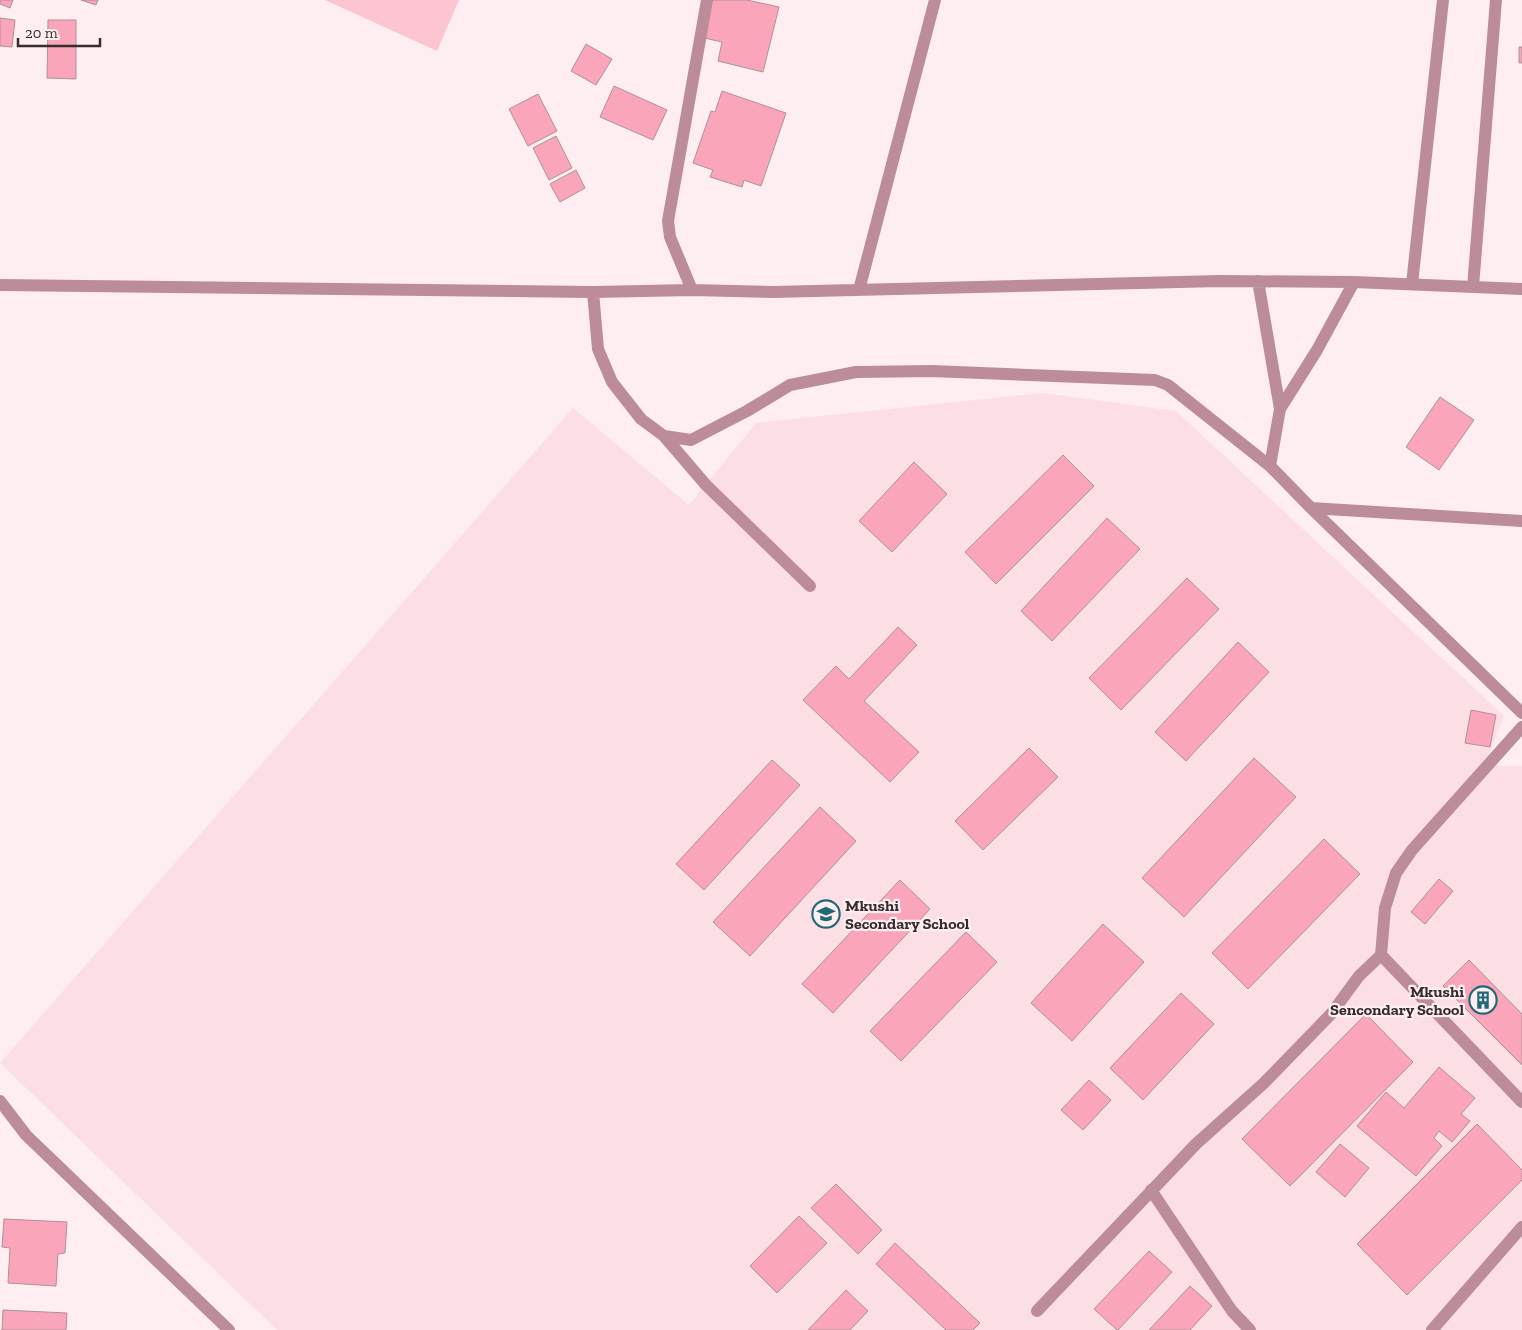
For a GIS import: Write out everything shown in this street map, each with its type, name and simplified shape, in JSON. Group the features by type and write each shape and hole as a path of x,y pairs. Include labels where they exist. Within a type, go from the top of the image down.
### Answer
{"street":[{"path":"692,290 670,237 668,221 707,0"},
{"path":"859,290 935,0"},
{"path":"1412,284 1443,0"},
{"path":"1474,287 1496,0"},
{"path":"1258,281 1280,409 1270,466"},
{"path":"0,285 593,292 692,290 773,292 1258,281 1354,282 1522,289"},
{"path":"1280,409 1317,350 1354,282"},
{"path":"593,292 598,350 612,382 641,419 664,436 706,485 810,586"},
{"path":"664,436 691,440 747,411 790,385 856,372 932,371 1154,380 1168,385 1270,466 1310,508 1522,713"},
{"path":"1310,508 1522,521"},
{"path":"1036,1311 1196,1144 1264,1083 1331,1014 1359,976 1381,955 1385,908 1396,873 1412,850 1522,727"},
{"path":"1381,955 1522,1102"},
{"path":"0,1101 26,1135 228,1330"},
{"path":"1151,1190 1232,1311 1250,1330"},
{"path":"1432,1330 1522,1227"}],"shaded area":[{"path":"325,0 459,0 437,51"},
{"name":"Mkushi Secondary School","path":"1043,393 1176,411 1504,716 1489,755 1498,766 1522,766 1522,1330 277,1330 0,1063 573,408 689,505 756,423"}],"building":[{"path":"0,0 13,0 10,8 0,4"},
{"path":"81,0 98,0 96,5"},
{"path":"709,0 747,0 779,7 763,72 718,61 722,42 700,37"},
{"path":"0,18 15,20 12,47 0,46"},
{"path":"48,20 76,20 76,79 47,78"},
{"path":"586,44 612,59 596,85 571,71"},
{"path":"1519,47 1522,47 1522,63 1519,63"},
{"path":"614,86 667,110 653,140 600,117"},
{"path":"722,91 786,113 761,186 744,180 742,187 710,177 713,170 693,163 711,111 715,112"},
{"path":"538,94 557,131 528,146 509,109"},
{"path":"556,136 572,168 549,180 533,148"},
{"path":"576,170 585,188 560,202 550,184"},
{"path":"1440,397 1474,420 1439,470 1406,447"},
{"path":"1063,455 1094,486 996,584 965,552"},
{"path":"914,462 947,494 892,552 859,521"},
{"path":"1107,518 1140,549 1052,641 1021,611"},
{"path":"1187,578 1219,609 1121,710 1089,678"},
{"path":"898,627 917,645 864,701 919,752 890,782 803,700 836,666 849,679"},
{"path":"1238,642 1269,672 1186,761 1155,732"},
{"path":"1471,710 1496,715 1490,747 1465,743"},
{"path":"1029,748 1058,777 983,850 955,821"},
{"path":"1254,758 1296,797 1184,917 1142,878"},
{"path":"772,760 800,785 704,890 676,864"},
{"path":"820,807 856,841 750,956 713,922"},
{"path":"1324,839 1360,874 1248,989 1212,953"},
{"path":"1439,879 1453,891 1425,924 1411,912"},
{"path":"900,880 930,909 833,1013 802,984"},
{"path":"1103,924 1144,962 1072,1041 1031,1003"},
{"path":"966,932 997,962 901,1061 870,1031"},
{"name":"Mkushi Sencondary School","path":"1469,960 1522,1014 1522,1065 1443,986"},
{"path":"1181,993 1214,1024 1143,1100 1110,1068"},
{"path":"1366,1014 1413,1062 1290,1186 1242,1139"},
{"path":"1439,1067 1475,1098 1461,1114 1470,1121 1452,1142 1439,1131 1434,1138 1442,1146 1416,1176 1357,1126 1386,1092 1404,1108"},
{"path":"1089,1080 1111,1100 1083,1130 1061,1110"},
{"path":"1477,1124 1522,1170 1522,1180 1407,1295 1357,1244"},
{"path":"1340,1144 1369,1168 1345,1197 1316,1172"},
{"path":"836,1184 882,1230 858,1254 811,1208"},
{"path":"799,1216 827,1243 777,1293 750,1266"},
{"path":"4,1219 67,1222 65,1253 58,1254 56,1286 8,1283 10,1248 2,1247"},
{"path":"895,1243 980,1323 973,1330 946,1330 876,1264"},
{"path":"1149,1251 1172,1272 1117,1330 1094,1309"},
{"path":"1190,1286 1212,1306 1190,1330 1149,1330"},
{"path":"846,1290 868,1311 850,1330 808,1330"},
{"path":"3,1310 67,1313 66,1330 2,1330"}],"place":[{"name":"Mkushi Secondary School","path":"826,914"},
{"name":"Mkushi Sencondary School","path":"1483,1000"}]}
